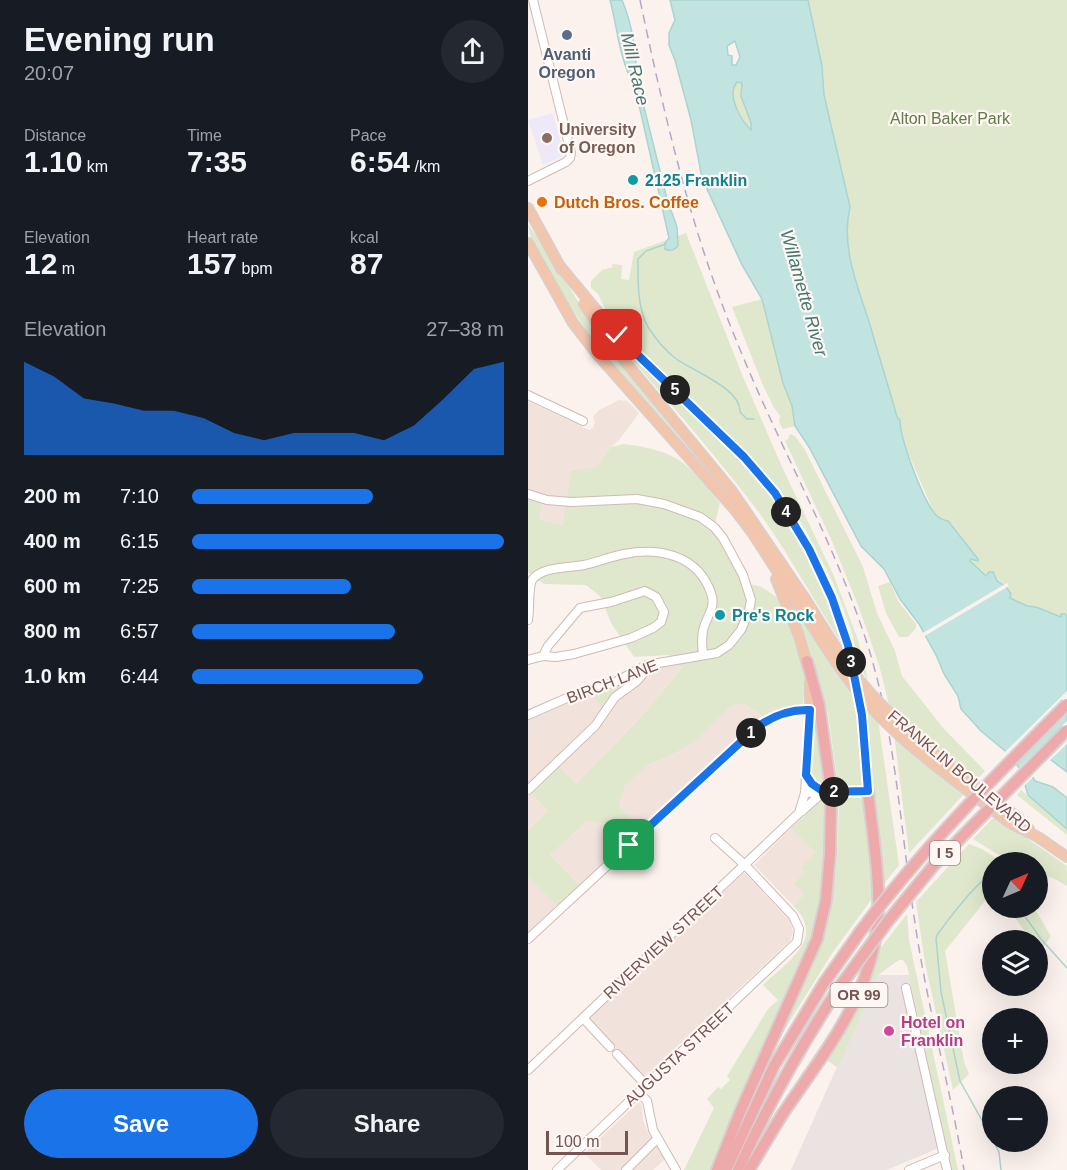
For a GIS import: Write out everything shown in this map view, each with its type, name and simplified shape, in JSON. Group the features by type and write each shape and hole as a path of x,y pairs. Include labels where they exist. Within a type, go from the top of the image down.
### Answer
{"highway":[{"path":"717,1170 740,1112 817,939 826,900 830,853 831,782 819,705 807,661"},
{"name":"I 5","path":"726,1170 774,1066 824,983 890,891 955,818 1067,704"},
{"name":"I 5","path":"738,1170 786,1073 838,989 888,921 934,865 1067,730"},
{"name":"OR 99","path":"749,1170 782,1115 844,1023 864,981 872,956 878,915 878,893 868,791"}],"main road":[{"name":"FRANKLIN BOULEVARD","path":"528,208 560,266 610,343 732,491 840,668 866,701 894,730 944,767 1010,823 1038,837 1067,857"},
{"name":"FRANKLIN BOULEVARD","path":"528,243 573,322 597,354 715,487 753,534 767,558 800,599"},
{"name":"OR 99","path":"560,266 617,335 744,457 775,493 809,549 832,598 848,645 862,715 868,791"},
{"path":"767,558 807,661 810,710"}],"street":[{"path":"528,181 566,162 570,158 571,147 533,0"},
{"path":"528,395 583,421"},
{"name":"BIRCH LANE","path":"528,494 547,500 571,502 637,499 683,510 700,517 714,527 743,574 750,593 751,607 744,625 734,639 717,653 641,667 615,682 569,697 528,715"},
{"path":"528,620 528,590 534,577 548,571 584,565 623,554 649,552 670,554 685,560 697,570 711,592 713,607 703,632 703,655"},
{"path":"528,660 543,656 556,657 574,654 639,635 661,622 663,607 656,597 645,591 612,602 583,606 575,612 548,645 543,656"},
{"path":"528,790 595,726 615,697 637,681 651,664"},
{"path":"528,939 756,728 777,715 810,710"},
{"name":"RIVERVIEW STREET","path":"799,813 805,793 810,710"},
{"path":"806,775 812,784 824,792"},
{"path":"805,793 868,791"},
{"name":"RIVERVIEW STREET","path":"528,1070 799,813 824,792"},
{"path":"715,838 744,865"},
{"name":"AUGUSTA STREET","path":"557,1170 797,942 798,925 793,916 744,865"},
{"path":"906,988 947,1170"},
{"path":"583,1018 610,1047"},
{"path":"617,1054 646,1085"},
{"path":"639,1092 647,1101 650,1122 657,1139 676,1170"},
{"path":"626,1170 657,1139"},
{"path":"909,1170 945,1155"}],"shaded area":[{"name":"University of Oregon","path":"553,113 564,154 543,165 528,120"},
{"path":"619,400 627,401 639,413 596,467 571,470 568,497 552,497 528,489 528,401 589,430 593,428 595,422 593,417 599,410"},
{"path":"543,503 567,505 563,525 539,519"},
{"path":"675,661 682,668 641,717 576,784 559,767 598,729 616,700 637,686 657,666"},
{"path":"590,694 603,708 593,723 528,784 528,719 560,704"},
{"path":"744,704 764,717 640,828 619,807 625,786 647,765 670,756 693,743 731,706"},
{"path":"531,793 548,811 528,830 528,796"},
{"path":"587,821 607,824 625,842 580,886 550,855"},
{"path":"791,828 815,853 805,871 804,894 794,906 754,865"},
{"path":"743,873 790,921 793,932 790,941 643,1078 588,1019"},
{"path":"528,877 558,906 528,934"},
{"path":"878,975 909,975 946,1145 887,1170 791,1170"},
{"path":"639,1102 648,1133 665,1159 653,1170 601,1170 584,1153"}],"green space":[{"name":"Alton Baker Park","path":"808,0 1067,0 1067,616 1064,614 1061,617 1010,598 994,578 981,574 970,561 978,559 952,526 935,515 906,448 900,429 900,420 897,417 852,268 847,238 850,207 824,95 822,66"},
{"path":"737,82 742,83 741,96 751,123 750,131 734,100 734,88"},
{"path":"528,224 550,255 583,310 723,483 721,485 591,338 561,292 531,239"},
{"path":"686,233 743,377 783,469 834,576 858,640 868,680 861,667 849,624 831,579 801,523 781,494 736,441 635,344 634,336 607,313 598,294 591,288 591,281 602,270 613,267 612,264 622,265 621,279 629,280 634,252"},
{"path":"762,299 783,383 792,406 795,426 783,429 779,422 780,416 762,383 732,307"},
{"path":"611,335 651,376 714,434 771,498 805,552 831,610 845,649 760,514 706,446"},
{"path":"790,434 795,436 805,450 863,567 877,613 895,651 902,676 944,729 985,771 976,780 889,705 879,665 858,605 831,539 785,441"},
{"path":"624,444 657,450 680,461 699,477 720,503 713,531 742,582 762,587 778,598 798,648 805,681 803,704 764,717 744,704 731,706 693,743 670,756 647,765 625,786 619,806 640,828 625,842 607,824 587,821 550,855 580,886 558,906 528,877 528,830 548,811 531,793 559,766 576,784 641,717 682,668 668,655 634,657 611,623 601,597 586,585 544,584 528,572 528,497 543,503 539,519 563,525 571,470 596,467 611,447"},
{"path":"890,582 898,601 916,624 916,628 908,637 899,637 886,613 878,586"},
{"path":"796,603 856,694 864,787 838,787 828,713 803,631 792,605"},
{"path":"634,677 636,679 603,708 590,694 623,683"},
{"path":"814,706 826,788 817,783 811,775"},
{"path":"866,706 878,719 899,865 883,885"},
{"path":"894,734 965,793 909,853"},
{"path":"1021,790 1067,829 1067,835 1017,795"},
{"path":"826,796 824,877 812,935 785,1002 748,1078 710,1170 684,1170 714,1108 707,1099 718,1087 721,1089 730,1080 727,1076 768,1009 778,1000 763,985 792,958 805,940 806,929 803,918 794,906 804,894 794,883 805,872 801,867 815,853 791,828"},
{"path":"839,796 860,798 865,803 874,896 833,952 759,1076 800,993 824,928 835,879"},
{"path":"995,816 1047,852 994,852 973,839"},
{"path":"969,844 987,852 982,852 982,905 945,951 964,1062 969,1074 953,1090 925,963 916,902"},
{"path":"1048,853 1067,866 1067,886 1048,877"},
{"path":"907,914 909,940 958,1170 951,1170 907,966 903,960 899,960 878,975 838,1068 827,1060 868,988 879,950"},
{"path":"1015,918 1040,918 1047,930 1024,930"}],"water":[{"path":"610,0 622,0 631,27 636,57 636,75 667,199 677,227 678,246 672,250 665,249 665,243 669,238 635,87 622,56"},
{"name":"Willamette River","path":"670,0 808,0 822,66 824,95 850,207 847,238 852,268 897,417 900,420 908,455 919,484 936,515 948,521 978,559 978,561 971,559 970,561 986,576 989,572 993,572 997,581 1011,594 1010,598 1061,617 1061,614 1067,616 1067,772 1047,757 1028,769 1035,781 1053,787 1067,798 1067,829 1028,795 1021,771 1010,755 981,731 961,709 958,696 944,674 919,624 900,599 884,569 861,546 809,447 795,426 792,406 783,383 762,299 742,265 702,178 691,120 669,45 669,33 675,20","holes":["735,41 740,57 736,65 732,65 732,56 728,55 727,46","737,82 742,83 741,96 751,123 751,130 736,108 733,94"]}],"pier":[{"path":"1007,583 1009,586 923,637 921,634"},
{"path":"1067,691 1067,714 1014,766 1003,754"},
{"path":"1067,721 1067,744 1049,761 1040,762 1031,769 1035,775 1024,786 1017,770"}],"waterway":[{"name":"Mill Race","path":"666,244 646,251 638,259 640,302 648,327 671,355 724,388 733,395 740,412 747,419 754,419"},
{"path":"982,881 948,920 936,938 941,992 960,1081 982,1120"},
{"path":"1026,918 1067,968"},
{"path":"999,1152 1001,1170"}],"railway":[{"path":"640,0 681,176 722,305 853,602 876,675 891,745 920,954 964,1170"}],"place":[{"name":"Avanti Oregon","path":"567,35"},
{"name":"University of Oregon","path":"547,138"},
{"name":"2125 Franklin","path":"633,180"},
{"name":"Dutch Bros. Coffee","path":"542,202"},
{"name":"Pre's Rock","path":"720,615"},
{"name":"Hotel on Franklin","path":"889,1031"}],"route":[{"path":"617,335 744,457 775,493 809,549 832,598 848,645 862,715 868,791 824,792 815,786 806,775 810,710 777,715 756,728 629,845"}]}
